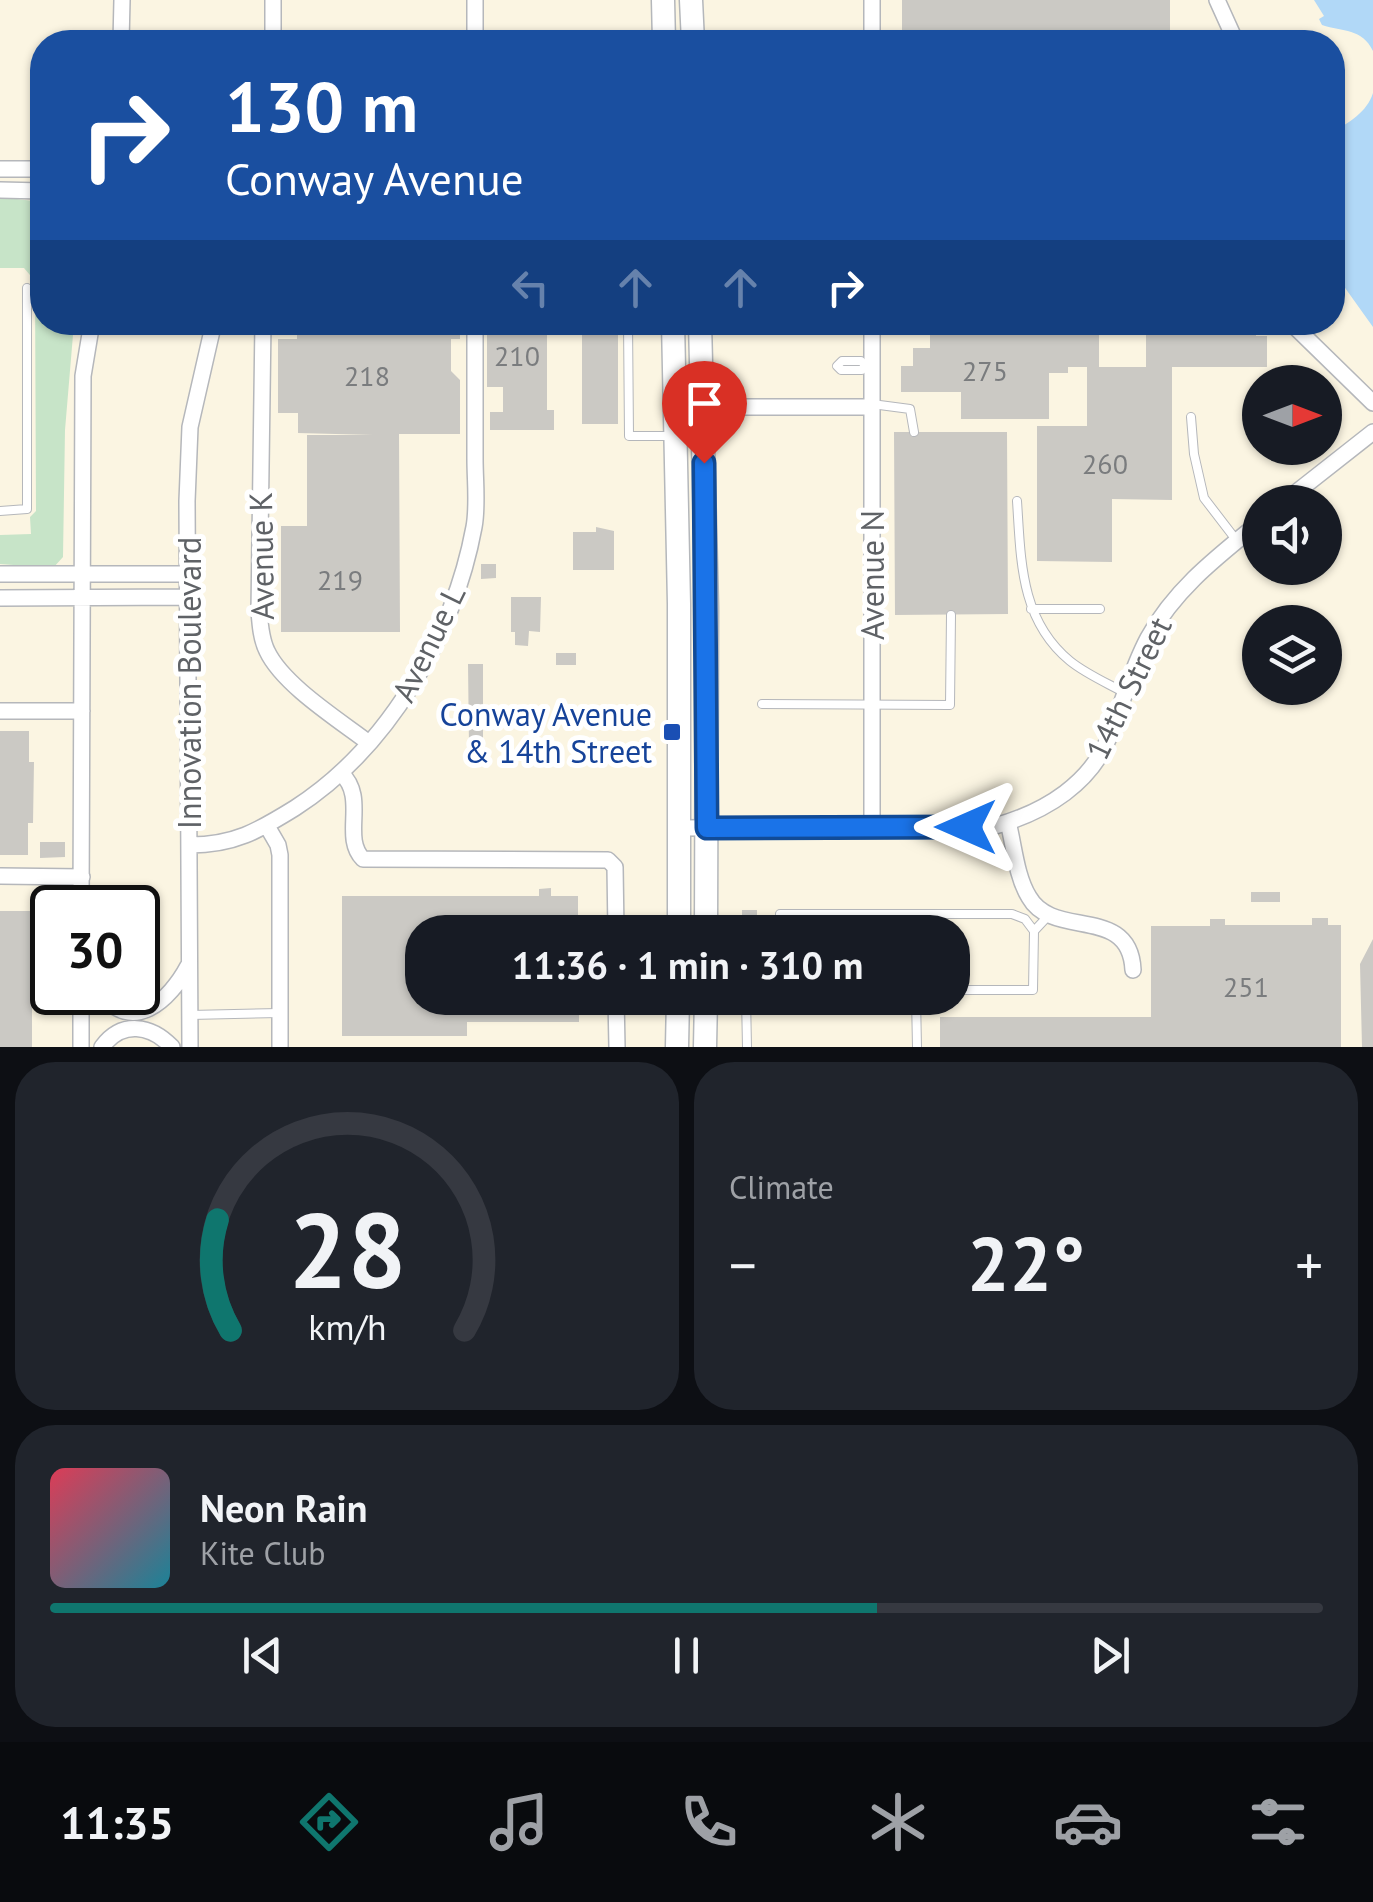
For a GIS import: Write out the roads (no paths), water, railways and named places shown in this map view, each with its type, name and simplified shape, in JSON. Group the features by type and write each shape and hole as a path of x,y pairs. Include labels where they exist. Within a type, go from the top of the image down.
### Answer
{"street":[{"path":"122,0 122,30"},
{"path":"273,0 273,30"},
{"path":"274,30 282,0"},
{"path":"474,0 474,30"},
{"path":"663,0 664,30"},
{"path":"872,0 872,30"},
{"path":"1214,0 1231,30"},
{"path":"0,169 30,169"},
{"path":"0,190 30,191"},
{"path":"82,885 84,335"},
{"path":"83,376 90,335"},
{"name":"Innovation Boulevard","path":"190,1047 190,426 210,335"},
{"name":"Avenue K","path":"263,335 261,632 279,670 369,744"},
{"name":"Avenue L","path":"190,844 220,845 266,826 316,794 369,744 404,699 428,657 466,559 475,523 475,335"},
{"path":"673,335 679,915"},
{"path":"700,335 708,608 706,915"},
{"name":"Avenue N","path":"871,335 872,828"},
{"path":"1303,335 1373,403"},
{"path":"703,408 872,405"},
{"path":"1306,485 1373,432"},
{"name":"14th Street","path":"680,828 966,827 1008,822 1048,806 1072,788 1110,736 1148,639 1165,611 1200,570 1242,536"},
{"path":"0,574 189,574"},
{"path":"0,598 189,597"},
{"path":"0,712 82,711"},
{"path":"341,773 354,788 356,847 363,858 605,860 616,871 616,915"},
{"path":"1008,822 1029,899 1049,916 1083,922 1124,939 1132,953 1133,970"},
{"path":"266,826 280,856 280,1047"},
{"path":"0,876 82,877"},
{"path":"160,1004 190,962"},
{"path":"81,1015 81,1047"},
{"path":"616,1015 617,1047"},
{"path":"677,1047 678,1015"},
{"path":"705,1047 706,1015"},
{"path":"102,1047 115,1034 138,1028 159,1034 172,1047"}],"lane":[{"path":"0,512 27,510 27,288"},
{"path":"628,335 629,436 676,436"},
{"path":"872,405 910,409 914,432"},
{"path":"1191,417 1204,498 1236,541"},
{"path":"1017,501 1022,578 1031,610 1050,644 1072,664 1125,693"},
{"path":"1031,610 1100,610"},
{"path":"762,704 950,706 951,615"},
{"path":"780,915 1012,914 1024,919 1034,931 1033,990 970,990"},
{"path":"1034,931 1049,916"},
{"path":"190,1015 280,1013"},
{"path":"746,1015 747,1047"},
{"path":"916,1015 917,1047"}],"water":[{"path":"1314,0 1373,0 1373,51 1358,35 1322,25 1319,19 1324,16"},
{"path":"1373,93 1373,327 1345,288 1345,124"}],"place":[{"name":"Conway Avenue & 14th Street","path":"672,732"}]}
